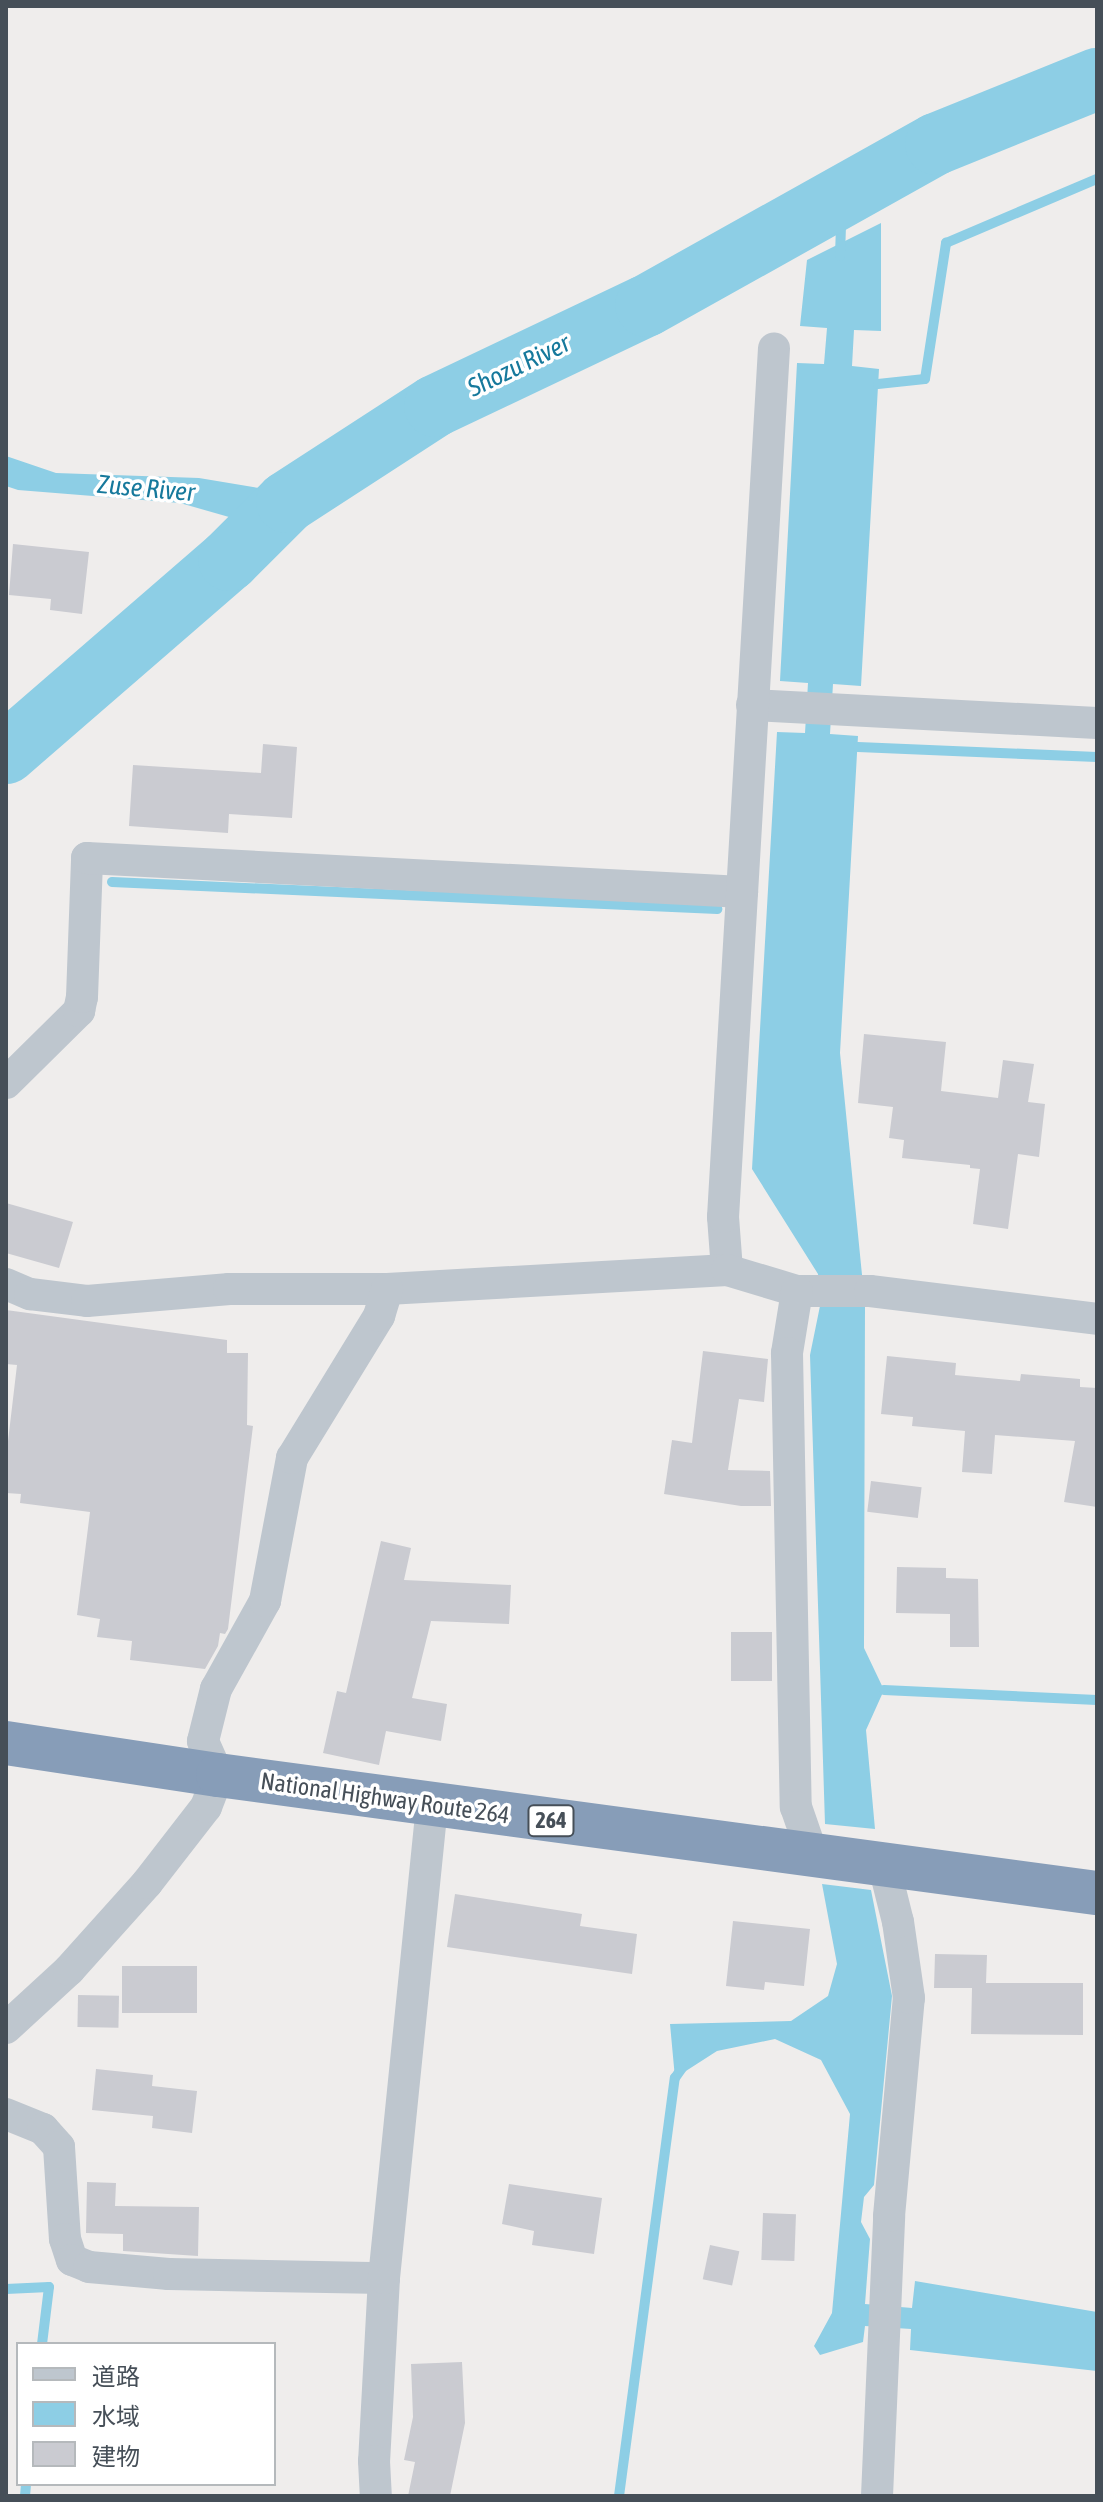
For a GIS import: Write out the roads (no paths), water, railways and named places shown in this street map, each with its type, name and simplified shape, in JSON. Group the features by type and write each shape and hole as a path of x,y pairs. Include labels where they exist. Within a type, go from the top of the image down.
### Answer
{"highway":[{"name":"National Highway Route 264","path":"6,1743 218,1775 1097,1893"}],"street":[{"path":"727,1270 723,1217 774,348"},
{"path":"752,705 1097,723"},
{"path":"6,1083 79,1011 87,858 742,892"},
{"path":"6,1284 30,1294 87,1301 229,1289 387,1289 727,1270 804,1291 870,1291 1097,1319"},
{"path":"6,2028 69,1970 147,1883 206,1807 218,1775 203,1741 216,1689 265,1601 292,1458 379,1316 387,1289"},
{"path":"804,1291 787,1353 796,1807 813,1856"},
{"path":"376,2496 374,2461 384,2278 432,1804"},
{"path":"877,2496 889,2216 909,1998 898,1922 884,1866"},
{"path":"6,2114 43,2129 59,2147 65,2239 72,2260 89,2267 169,2274 384,2278"}],"water":[{"path":"881,223 881,331 854,330 852,366 879,369 861,686 833,684 830,734 858,736 840,1053 865,1305 864,1648 884,1690 866,1730 875,1829 825,1824 810,1355 821,1301 818,1274 752,1169 777,732 805,733 808,683 780,681 797,363 824,364 827,328 800,326 807,260"},
{"name":"Zuse River","path":"6,456 56,473 199,478 265,489 229,517 180,503 18,490 6,486"},
{"path":"822,1884 871,1890 892,1996 874,2185 864,2197 861,2222 870,2239 865,2304 912,2308 915,2281 1097,2312 1097,2371 910,2350 911,2329 865,2326 863,2342 820,2355 814,2346 832,2313 850,2114 821,2060 775,2039 717,2051 675,2078 670,2024 791,2021 828,1996 837,1964"}],"waterway":[{"name":"Shozu River","path":"6,753 229,560 287,502 435,406 646,306 936,144 1097,79"},
{"path":"878,384 925,379 946,243 1097,179"},
{"path":"840,256 842,196"},
{"path":"858,747 1097,757"},
{"path":"112,882 717,909"},
{"path":"884,1690 1097,1700"},
{"path":"619,2496 675,2078 682,2068"},
{"path":"6,2289 49,2287 42,2342"},
{"path":"25,2496 26,2486"}]}
